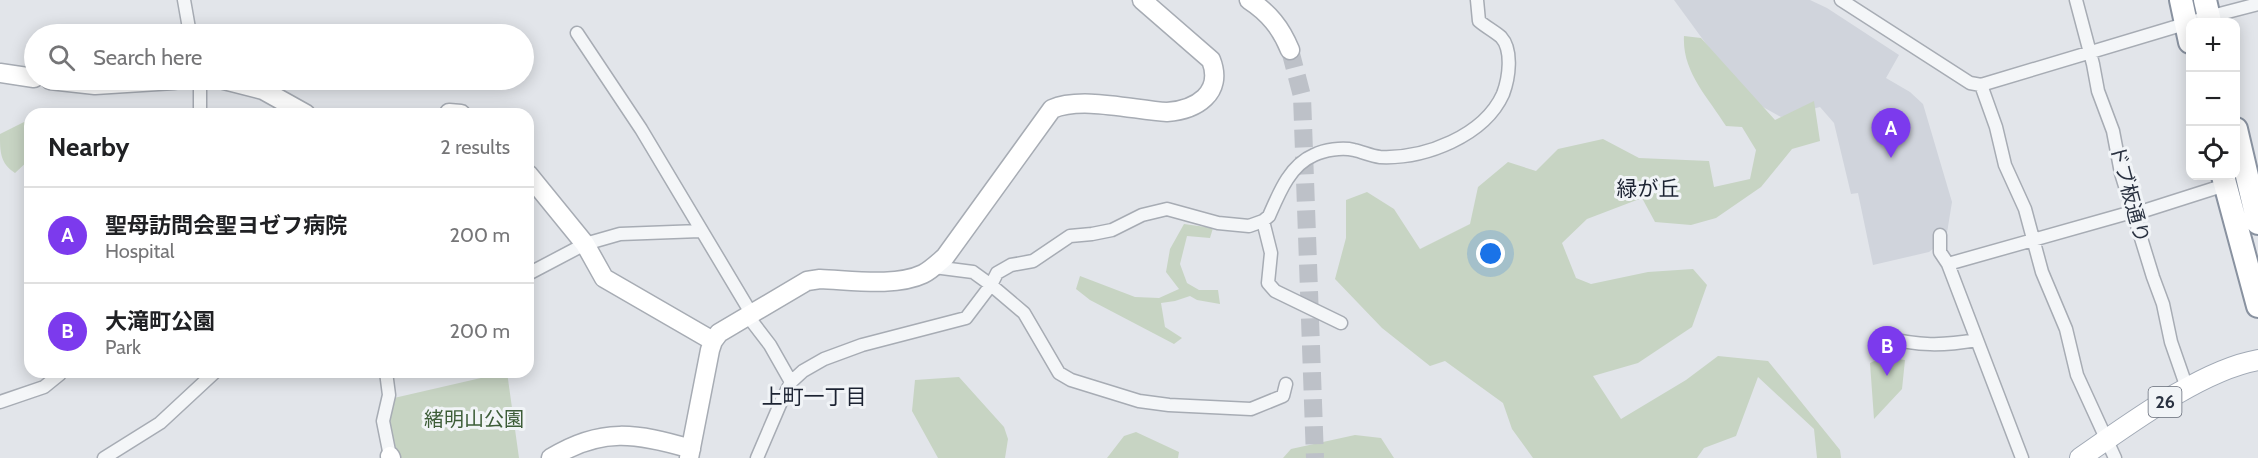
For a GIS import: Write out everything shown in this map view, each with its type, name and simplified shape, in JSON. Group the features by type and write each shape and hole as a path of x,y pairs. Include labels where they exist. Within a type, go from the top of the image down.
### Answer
{"highway":[{"path":"2181,0 2186,24"},
{"path":"2240,142 2253,177 2258,223"},
{"path":"2224,180 2258,306"}],"main road":[{"name":"26","path":"2080,458 2187,388 2224,371 2258,360"}],"street":[{"path":"184,0 188,24"},
{"path":"558,455 600,438 617,435 656,439 690,454 710,350 719,333 807,281 820,279 904,280 934,267 945,257 1052,109 1061,104 1077,102 1157,111 1181,111 1202,100 1210,92 1215,81 1215,71 1211,60 1142,0"},
{"path":"1249,0 1263,9 1281,30 1290,50"},
{"path":"757,458 791,382 803,371 824,359 862,345 966,318 991,285 997,273 1011,265 1033,261 1070,236 1112,230 1142,215 1167,209 1218,223 1249,225 1263,221 1269,216 1294,169 1311,156 1346,149 1379,157 1398,156 1444,145 1465,136 1496,108 1506,85 1508,54 1506,45 1500,36 1479,21 1477,0"},
{"path":"1841,0 1970,83 1981,85 2090,52 2186,33"},
{"name":"ドブ板通り","path":"2076,0 2098,91 2113,131 2121,173 2187,388"},
{"path":"2208,13 2258,4"},
{"path":"577,33 640,129 791,382"},
{"path":"0,74 24,77"},
{"path":"1981,85 1996,127 2005,165 2025,209 2042,272 2066,329 2077,375 2115,458"},
{"path":"200,90 200,108"},
{"path":"263,90 295,108"},
{"path":"1948,264 2134,213 2224,180"},
{"path":"534,181 585,244 604,278 713,341"},
{"path":"1263,221 1271,253 1268,284 1275,291 1341,323"},
{"path":"534,271 585,244 620,234 700,231"},
{"path":"1940,235 1940,252 1948,264 2022,458"},
{"path":"934,267 973,272 991,285 1024,313 1059,373 1071,380 1139,401 1169,405 1251,409 1283,396 1286,384"},
{"path":"1883,338 1944,345 1977,340"},
{"path":"0,402 44,387 55,378"},
{"path":"104,458 160,423 209,378"},
{"path":"387,378 389,395 383,421 391,457"}],"shaded area":[{"path":"1674,0 1810,0 1827,8 1899,55 1886,78 1910,92 1923,104 1952,202 1946,239 1929,252 1873,265 1858,193 1851,194 1834,123 1820,107 1781,117 1745,97"}],"green space":[{"path":"1684,36 1701,38 1775,120 1814,101 1820,141 1792,149 1761,187 1716,218 1691,225 1655,222 1642,198 1587,219 1562,243 1576,278 1591,284 1648,272 1693,269 1707,285 1692,327 1638,363 1593,376 1621,419 1686,380 1718,356 1768,361 1840,450 1841,458 1817,458 1814,429 1758,377 1736,436 1704,448 1697,458 1533,458 1512,429 1503,403 1445,361 1430,366 1382,328 1335,279 1346,238 1346,200 1367,192 1394,209 1420,249 1470,224 1478,187 1508,162 1536,171 1558,149 1603,139 1639,158 1709,161 1714,187 1750,179 1756,150 1742,127 1726,126 1698,84 1687,61"},
{"path":"24,122 24,165 15,173 6,165 2,156 0,134"},
{"path":"1184,224 1213,228 1210,238 1187,236 1180,264 1187,283 1199,290 1218,290 1220,304 1197,300 1190,296 1161,303 1165,327 1182,338 1174,344 1090,300 1076,289 1080,276 1135,297 1159,298 1179,289 1166,272 1170,249"},
{"path":"1883,357 1905,360 1902,389 1874,419 1870,363"},
{"path":"959,377 1004,427 1008,439 1005,458 938,458 912,411 915,380"},
{"name":"緒明山公園","path":"481,378 508,378 519,458 398,458 389,420 394,398"},
{"path":"1136,432 1179,452 1178,458 1107,458 1124,436"},
{"path":"1355,435 1381,438 1394,458 1283,458 1291,449"}],"tunnel":[{"path":"1290,50 1302,96 1315,458"}],"place":[{"name":"聖母訪問会聖ヨゼフ病院","path":"1891,158"},
{"name":"大滝町公園","path":"1887,376"}],"district":[{"name":"緑が丘","path":"1648,188"},
{"name":"上町一丁目","path":"814,396"}]}
